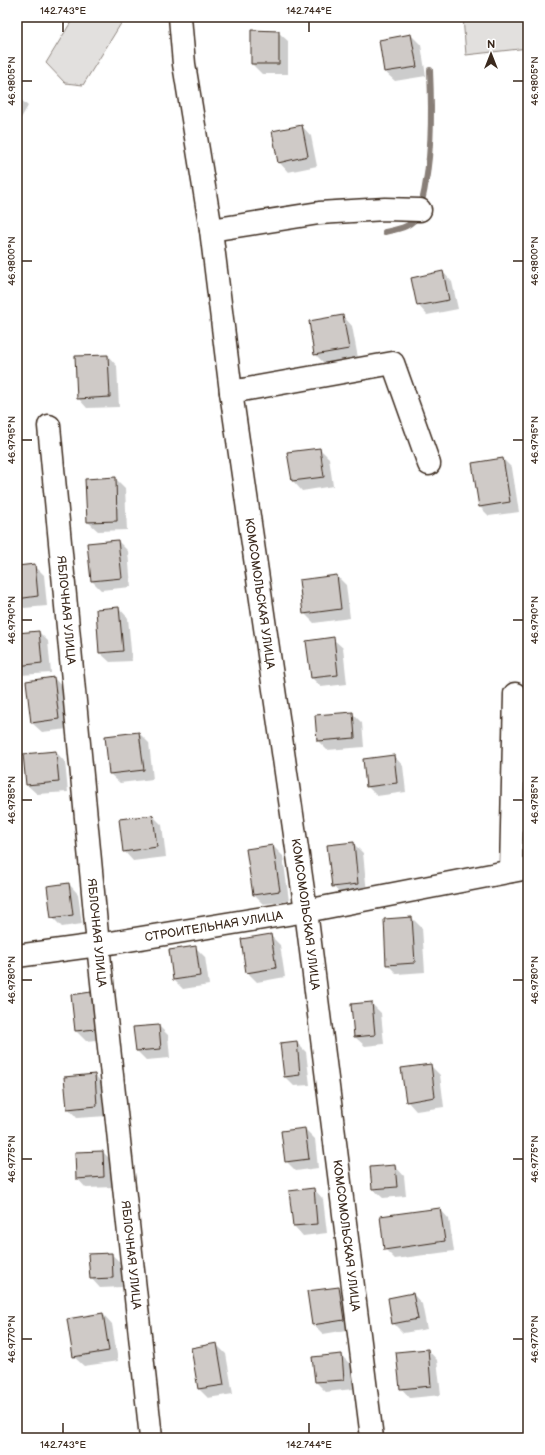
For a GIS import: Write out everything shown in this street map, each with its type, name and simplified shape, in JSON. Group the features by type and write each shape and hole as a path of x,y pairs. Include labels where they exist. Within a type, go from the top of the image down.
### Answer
{"street":[{"name":"КОМСОМОЛЬСКАЯ УЛИЦА","path":"180,17 184,64 211,230 231,392 306,911 372,1438"},
{"path":"211,230 319,212 385,209 420,210"},
{"path":"231,392 393,363 429,464"},
{"name":"ЯБЛОЧНАЯ УЛИЦА","path":"49,426 98,945 151,1438"},
{"path":"515,694 519,870"},
{"name":"СТРОИТЕЛЬНАЯ УЛИЦА","path":"17,956 98,945 306,911 519,870"}],"shaded area":[{"path":"74,17 125,17 83,85 65,83 46,63"},
{"path":"463,17 528,17 528,48 466,55"}],"building":[{"path":"251,30 279,31 279,64 251,64"},
{"path":"411,34 417,67 384,72 379,40"},
{"path":"302,125 308,156 278,163 272,131"},
{"path":"443,271 449,300 417,306 411,278"},
{"path":"343,315 349,349 314,355 309,321"},
{"path":"108,355 110,397 77,399 75,356"},
{"path":"320,448 324,477 292,481 287,452"},
{"path":"503,458 510,502 479,507 472,463"},
{"path":"116,477 117,521 87,522 85,479"},
{"path":"118,540 122,578 91,581 87,543"},
{"path":"35,564 38,596 17,599 17,566"},
{"path":"337,575 341,609 303,614 299,580"},
{"path":"119,607 123,651 99,653 96,609"},
{"path":"39,631 42,663 17,666 17,633"},
{"path":"334,637 338,675 311,678 306,641"},
{"path":"54,677 59,719 31,723 26,681"},
{"path":"353,712 355,738 317,741 315,715"},
{"path":"139,732 144,770 109,774 105,736"},
{"path":"56,751 59,782 26,785 23,754"},
{"path":"394,755 397,783 366,787 363,759"},
{"path":"153,815 157,847 123,852 119,819"},
{"path":"354,842 358,884 332,887 327,845"},
{"path":"273,845 280,891 253,895 246,849"},
{"path":"69,883 73,915 51,918 47,886"},
{"path":"412,917 415,963 386,965 384,919"},
{"path":"271,934 276,968 246,973 241,939"},
{"path":"196,946 200,976 173,980 169,950"},
{"path":"91,992 96,1029 75,1031 71,995"},
{"path":"372,1002 375,1035 354,1037 351,1004"},
{"path":"159,1025 161,1049 136,1051 133,1027"},
{"path":"297,1041 300,1075 284,1077 280,1043"},
{"path":"431,1064 435,1097 406,1102 401,1068"},
{"path":"95,1074 97,1106 67,1109 64,1077"},
{"path":"305,1128 309,1159 285,1162 281,1131"},
{"path":"103,1151 104,1177 76,1179 75,1152"},
{"path":"395,1165 397,1187 372,1189 370,1167"},
{"path":"314,1188 317,1224 293,1226 289,1191"},
{"path":"440,1208 445,1241 384,1250 380,1216"},
{"path":"112,1253 113,1278 90,1279 88,1254"},
{"path":"339,1287 344,1320 312,1325 307,1291"},
{"path":"413,1293 418,1319 392,1324 388,1298"},
{"path":"525,1308 528,1308 528,1332"},
{"path":"103,1313 109,1351 73,1357 67,1319"},
{"path":"217,1343 224,1385 198,1389 191,1348"},
{"path":"428,1349 431,1386 400,1389 396,1352"},
{"path":"342,1354 344,1380 315,1382 312,1357"}],"waterway":[{"path":"421,206 425,189 429,155 431,104 430,70"},
{"path":"385,232 408,225 418,215"}]}
